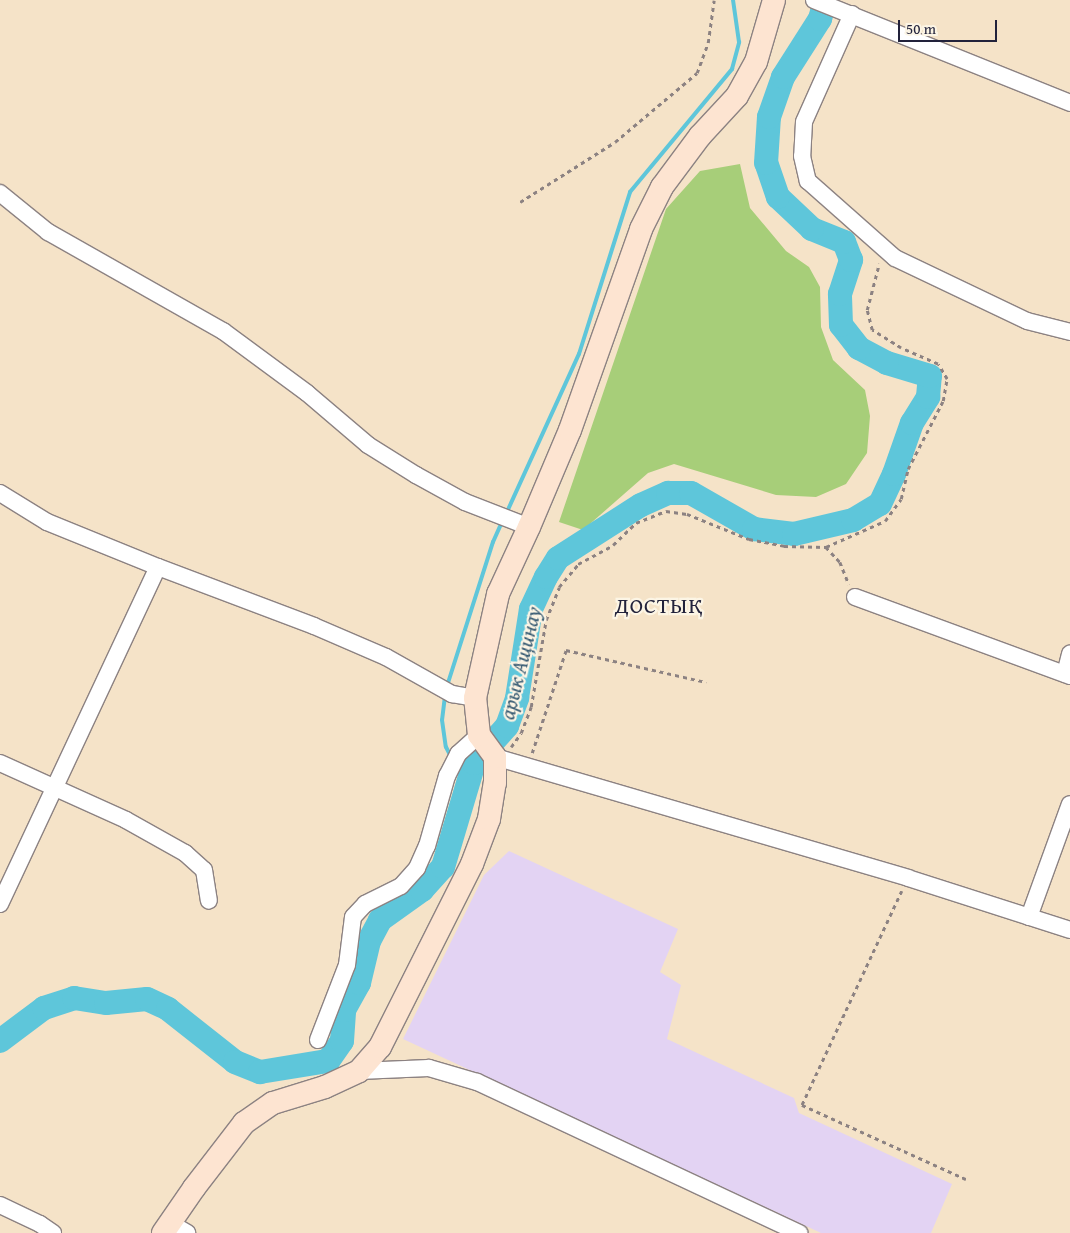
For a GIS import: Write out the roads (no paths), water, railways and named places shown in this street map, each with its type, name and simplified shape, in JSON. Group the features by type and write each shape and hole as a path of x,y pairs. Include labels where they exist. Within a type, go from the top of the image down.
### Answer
{"main road":[{"path":"173,1230 244,1123 273,1103 325,1087 359,1071 380,1047 472,864 489,819 495,784 495,757 479,736 475,698 498,594 530,527 570,430 641,229 662,187 700,136 737,96 756,62 774,0"}],"street":[{"path":"814,0 833,6 1070,103"},
{"path":"852,14 804,122 802,156 808,181 895,258 1027,320 1070,332"},
{"path":"0,193 48,232 223,331 307,393 368,445 416,475 465,502 530,527"},
{"path":"0,493 48,522 158,567 314,626 386,657 452,694 475,698"},
{"path":"0,904 158,567"},
{"path":"855,597 1068,675 1070,654"},
{"path":"318,1040 348,965 353,918 366,904 401,886 417,868 427,846 447,776 458,754 479,736"},
{"path":"495,757 908,878 1070,930"},
{"path":"0,763 126,820 185,853 204,870 209,901"},
{"path":"1029,917 1070,804"},
{"path":"359,1071 429,1068 477,1082 798,1233"},
{"path":"0,1205 40,1224 53,1233"}],"waterway":[{"path":"506,514 579,354 630,192 732,69 739,42 733,0"},
{"name":"арык Ащинау","path":"0,1041 44,1008 74,998 106,1003 147,999 168,1009 235,1062 260,1072 328,1061 342,1041 344,1010 359,983 369,941 380,920 422,890 443,867 474,763 507,726 517,698 531,609 546,577 558,558 641,505 668,493 691,493 754,529 794,534 853,520 880,504 894,474 912,423 928,397 930,376 887,363 859,348 841,325 840,294 851,260 844,242 812,229 778,197 766,163 769,117 783,77 820,19 825,0"},
{"path":"447,686 493,542 503,520"},
{"path":"445,696 442,720 446,747 451,757"},
{"path":"456,768 467,788"}],"district":[{"name":"ДОСТЫҚ","path":"659,606"}]}
